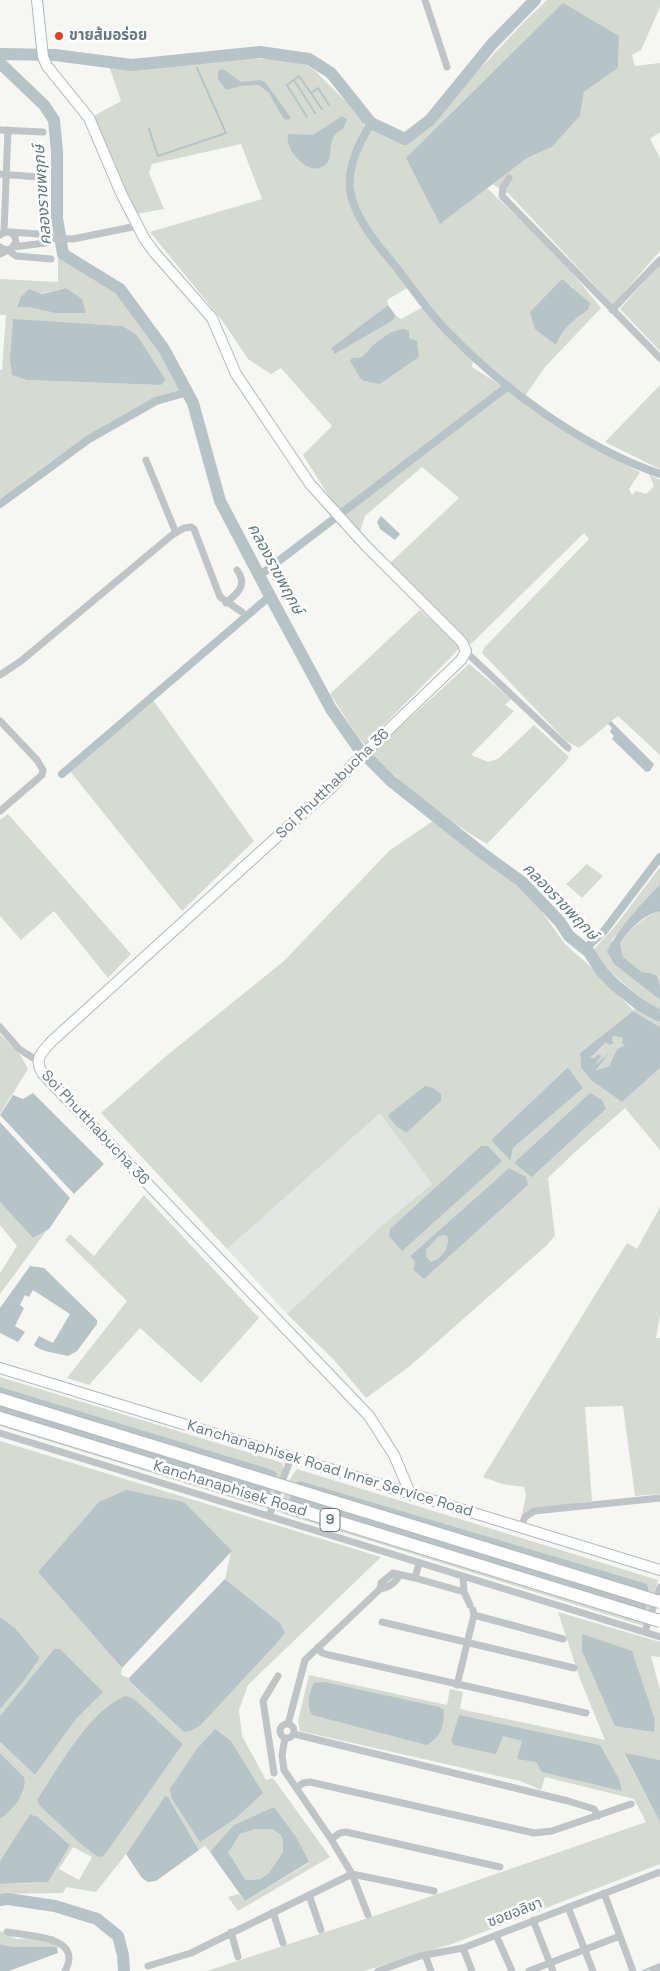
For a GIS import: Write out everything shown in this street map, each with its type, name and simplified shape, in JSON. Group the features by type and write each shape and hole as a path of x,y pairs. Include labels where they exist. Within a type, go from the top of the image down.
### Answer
{"highway":[{"name":"Kanchanaphisek Road","path":"0,1399 660,1602"},
{"name":"Kanchanaphisek Road","path":"0,1418 660,1621"}],"street":[{"path":"37,0 42,58 89,118 137,226 154,252 212,318 236,374 310,484 345,525 462,642 466,652 568,748"},
{"path":"425,0 447,67"},
{"path":"5,233 2,213 4,130 43,132"},
{"path":"3,174 38,177"},
{"path":"509,178 503,187 502,196 660,358"},
{"path":"5,233 39,234 55,238 66,238 137,226"},
{"path":"0,254 11,248 16,239 5,233"},
{"path":"0,247 11,248 45,243 55,238"},
{"path":"11,248 16,256 52,259"},
{"path":"612,310 660,260"},
{"path":"146,460 176,532"},
{"path":"0,675 21,661 74,615 176,532 184,528 194,528 220,598 242,612"},
{"path":"226,603 242,587 241,575 237,570"},
{"name":"Soi Phutthabucha 36","path":"411,1495 394,1455 370,1416 43,1074 38,1061 39,1054 52,1041 332,787 466,652"},
{"path":"0,721 37,760 43,770 42,775 0,811"},
{"path":"0,1027 19,1050 38,1061"},
{"name":"Kanchanaphisek Road Inner Service Road","path":"0,1368 660,1570"},
{"path":"0,1433 660,1637"},
{"path":"269,1516 291,1458"},
{"path":"521,1527 525,1517 534,1511 660,1498"},
{"path":"415,1578 419,1563"},
{"path":"288,1724 305,1660 380,1589 386,1588 397,1580 399,1575 464,1592"},
{"path":"456,1684 473,1610 464,1592 463,1577"},
{"path":"645,1632 660,1587"},
{"path":"473,1610 563,1639"},
{"path":"382,1622 574,1668"},
{"path":"318,1647 322,1653 329,1655 586,1713"},
{"path":"274,1773 263,1701 278,1676"},
{"path":"294,1734 293,1726 283,1725 282,1762 284,1770 331,1838 352,1874 368,1915"},
{"path":"267,1730 289,1738 294,1734"},
{"path":"294,1734 568,1800 594,1809 598,1816"},
{"path":"296,1788 303,1782 310,1782 534,1833 552,1831 631,1804"},
{"path":"331,1838 346,1832 500,1867"},
{"name":"ซอยอลิชา","path":"378,1971 391,1969 425,1955 463,1948 660,1872"},
{"path":"148,1966 191,1953 352,1874 434,1891"},
{"path":"604,1893 633,1971"},
{"path":"309,1895 321,1930"},
{"path":"568,1907 593,1971"},
{"path":"272,1912 283,1943"},
{"path":"533,1920 553,1971"},
{"path":"7,1932 62,1944 70,1954 69,1964 65,1971"},
{"path":"231,1932 238,1957"},
{"path":"496,1935 512,1971"},
{"path":"528,1971 620,1936"},
{"path":"463,1948 472,1971"},
{"path":"425,1955 432,1971"},
{"path":"653,1971 660,1968"}],"shaded area":[{"path":"547,0 660,0 660,7 641,50 632,55 635,66 660,63 660,132 650,139 660,158 660,251 613,305 509,194 492,184 527,158 552,147 580,116 584,92 618,68 619,36 440,224 487,188 561,259 601,308 545,367 525,396 473,360 472,367 502,386 339,512 303,455 332,426 281,368 271,374 248,359 221,319 150,232 262,199 241,144 152,164 149,173 164,209 136,214 94,116 121,101 109,66 196,63 244,58 300,61 314,70 363,118 364,126 401,142 414,139","holes":["571,285 588,310 569,325 562,333 556,345","407,288 423,307 401,319 396,316 392,321 335,354 331,348 388,305 387,300","383,337 419,357 380,384 364,381 352,358 362,357"]},
{"path":"563,3 619,36 618,68 584,92 580,116 552,147 527,158 440,224 406,158"},
{"path":"223,69 241,82 260,80 266,83 291,118 287,120 283,118 269,93 259,85 240,86 226,90 218,79 218,71"},
{"path":"342,116 347,120 343,129 333,138 327,164 322,167 310,167 298,159 290,147 288,134 313,135"},
{"path":"58,245 68,250 123,300 140,322 184,390 135,411 93,433 0,499 0,370 2,370 6,315 0,315 0,279 58,282","holes":["66,288 86,313 55,313 17,306 20,298","13,320 123,326 137,335 166,380 161,385 27,380 13,375"]},
{"path":"660,264 660,351 620,309"},
{"path":"562,279 590,303 588,310 569,325 556,345 535,329 530,312"},
{"path":"66,288 82,299 86,313 55,313 28,307 17,307 20,298 29,289 42,294"},
{"path":"388,305 396,316 392,321 335,354 331,348"},
{"path":"13,319 123,326 137,335 166,380 161,385 27,380 12,375 10,360"},
{"path":"403,329 409,331 409,338 417,341 419,357 380,384 364,381 360,378 350,361 352,358 362,357 385,336"},
{"path":"660,385 660,469 605,442"},
{"path":"509,390 584,443 640,472 629,489 632,495 636,491 646,494 654,486 649,474 660,480 660,755 618,716 579,748 566,741 482,653 484,648 589,539 584,533 471,644 389,564 459,498 422,467 365,516 359,535 341,516"},
{"path":"381,516 400,534 395,540 380,529 377,522"},
{"path":"420,610 456,642 459,649 378,731 387,739 469,664 511,699 505,705 514,711 471,755 488,762 498,759 534,725 569,757 487,844 438,812 392,773 360,739 330,694"},
{"path":"153,700 254,841 182,911 69,770"},
{"path":"611,721 654,764 650,771 646,772 612,739 614,736 610,732 612,728 608,724"},
{"path":"8,814 131,954 108,978 54,911 21,940 0,916 0,820"},
{"path":"433,821 508,878 535,902 565,944 592,968 633,1010 639,1008 660,1020 660,1027 633,1011 580,1053 581,1068 592,1081 622,1102 660,1068 660,1150 625,1108 548,1178 555,1236 547,1245 410,1366 366,1398 334,1360 287,1314 380,1227 432,1184 380,1113 227,1249 101,1113 165,1057 284,961 390,850","holes":["568,1067 582,1088 513,1148 491,1140","606,1109 531,1178 514,1163","509,1168 528,1185 423,1278 413,1270 415,1262 410,1256"]},
{"path":"587,864 603,876 582,898 566,884"},
{"path":"660,867 660,884 612,940 614,964 660,1000 660,1011 649,1005 598,961 595,948 616,925"},
{"path":"660,884 660,911 648,915 637,923 620,944 623,957 642,972 657,976 660,987 660,1000 614,964 607,951 624,924"},
{"path":"660,911 660,987 650,973 642,972 623,957 620,944 637,924"},
{"path":"633,1011 660,1027 660,1068 622,1102 592,1081 581,1068 580,1053","holes":["613,1036 623,1038 622,1043 625,1045 617,1049 609,1066 596,1070 609,1053 595,1065 601,1056 598,1054 595,1058 590,1058 606,1042 609,1045 614,1043 612,1041"]},
{"path":"0,1034 21,1056 28,1069 0,1114"},
{"path":"613,1036 623,1038 625,1045 617,1049 609,1066 595,1070 607,1056 592,1067 595,1058 589,1059 606,1042 613,1043"},
{"path":"568,1067 583,1088 513,1148 510,1160 491,1140"},
{"path":"425,1086 433,1088 441,1094 441,1101 407,1132 404,1131 388,1115"},
{"path":"33,1093 104,1164 74,1194 0,1115 13,1095 23,1099"},
{"path":"590,1093 602,1100 606,1109 532,1177 533,1179 514,1163"},
{"path":"380,1112 433,1184 380,1227 287,1314 227,1249"},
{"path":"0,1122 70,1198 49,1229 33,1238 0,1202"},
{"path":"481,1146 488,1146 502,1161 402,1251 389,1236 390,1229"},
{"path":"509,1168 526,1177 528,1185 424,1279 413,1270 415,1262 410,1256","holes":["444,1235 448,1237 444,1253 431,1262 426,1256 426,1250 438,1237"]},
{"path":"144,1195 259,1318 201,1383 140,1328 89,1385 67,1378 127,1301 65,1240 70,1234 94,1256"},
{"path":"0,1202 33,1238 47,1230 0,1294 0,1273 17,1246 0,1225"},
{"path":"660,1207 660,1315 656,1338 660,1338 660,1494 635,1496 623,1406 585,1407 592,1501 527,1511 521,1520 526,1495 524,1487 502,1484 483,1477 627,1243 637,1249"},
{"path":"444,1235 448,1237 446,1250 439,1258 431,1262 426,1256 426,1250 438,1237"},
{"path":"30,1266 44,1268 97,1320 97,1324 77,1351 68,1356 45,1351 34,1345 39,1336 53,1343 70,1314 33,1290 29,1297 25,1295 20,1305 24,1308 15,1326 25,1332 18,1342 0,1333 0,1308"},
{"path":"0,1377 283,1463 283,1473 269,1509 0,1426"},
{"path":"0,1387 269,1469 277,1473 266,1504 0,1422"},
{"path":"0,1441 381,1557 248,1685 239,1710 242,1736 266,1780 273,1778 330,1857 238,1911 228,1897 239,1894 245,1901 309,1863 274,1807 221,1841 210,1852 205,1846 199,1850 168,1797 165,1796 123,1858 96,1892 66,1887 63,1893 0,1894 0,1884 40,1883 70,1845 38,1817 30,1814 0,1861 0,1819 23,1792 24,1777 0,1753 0,1742 35,1775 77,1718 103,1692 54,1649 0,1716 0,1709 40,1658 15,1628 0,1617","holes":["231,1551 225,1579 280,1623 285,1633 201,1725 184,1731 131,1684 129,1678 121,1675 122,1668 38,1572","107,1707 158,1721 183,1744 103,1856 57,1770 83,1733","73,1847 92,1857 79,1880 59,1869"]},
{"path":"297,1469 658,1580 644,1626 281,1513 290,1479"},
{"path":"300,1481 647,1584 647,1606 642,1620 289,1504 293,1484"},
{"path":"126,1490 184,1502 232,1551 122,1668 38,1572 99,1502"},
{"path":"225,1579 280,1623 285,1633 201,1725 184,1732 131,1683 129,1678"},
{"path":"558,1612 660,1642 660,1657 651,1656 660,1690 660,1760 624,1754 660,1822 660,1864 452,1944 364,1971 207,1971 377,1915 646,1822 634,1799 545,1777 541,1790 520,1781 300,1731 298,1721 309,1675 447,1705 450,1689 463,1692 460,1709 605,1740 580,1679"},
{"path":"0,1617 15,1628 40,1658 0,1709"},
{"path":"582,1634 632,1651 655,1720 654,1732 615,1726 582,1651"},
{"path":"54,1649 60,1649 103,1692 77,1718 35,1775 0,1742 0,1716"},
{"path":"325,1682 439,1707 444,1710 439,1735 427,1745 312,1715 309,1703 312,1687 314,1683"},
{"path":"126,1696 134,1699 183,1744 108,1850 103,1856 98,1857 41,1807 37,1800 88,1726 100,1713"},
{"path":"459,1715 600,1745 619,1779 622,1791 542,1772 536,1762 517,1759 522,1741 503,1736 496,1754 454,1745 451,1741"},
{"path":"215,1729 231,1741 263,1793 236,1818 200,1842 172,1799 170,1789 196,1750"},
{"path":"0,1753 24,1777 25,1783 18,1801 0,1819"},
{"path":"624,1753 660,1760 660,1822"},
{"path":"165,1796 168,1797 199,1850 156,1881 148,1882 142,1878 126,1854"},
{"path":"274,1807 296,1837 309,1862 245,1901 210,1852 234,1825","holes":["255,1829 272,1829 280,1834 283,1840 283,1852 269,1873 260,1879 246,1880 228,1853 240,1834"]},
{"path":"30,1814 38,1817 70,1845 48,1882 0,1884 0,1861"},
{"path":"255,1829 272,1829 280,1834 283,1840 283,1852 269,1873 260,1879 246,1880 228,1853 240,1834"},
{"path":"0,1931 17,1939 54,1936 57,1947 13,1947 0,1944"},
{"path":"0,1944 13,1947 57,1947 58,1953 9,1971 0,1971"}],"waterway":[{"path":"0,54 55,55 132,65 260,52 309,59 331,73 371,123 405,139 430,120 492,44 535,0"},
{"name":"คลองราชพฤกษ์","path":"0,63 44,105 54,120 57,152 57,218 63,254 120,289 164,349 193,403 220,501 331,709 359,749 391,781 522,882 560,922 569,936 589,952 601,971 615,985 640,1005 660,1016"},
{"path":"149,129 158,156 226,133 197,68"},
{"path":"307,117 287,85 299,76 322,109"},
{"path":"294,80 315,113"},
{"path":"311,93 318,88 329,105"},
{"path":"371,123 352,163 350,190 353,201 368,232 434,317 470,354 546,415 603,449 631,463 660,474"},
{"path":"259,576 508,386"},
{"path":"0,504 89,439 156,401 188,392"},
{"path":"62,774 270,596"},
{"path":"585,949 604,931 660,857"},
{"path":"0,1900 8,1899 55,1906 97,1919 118,1936 123,1955 124,1971"},
{"path":"643,1971 660,1964"}],"place":[{"name":"ขายส้มอร่อย","path":"59,36"}]}
